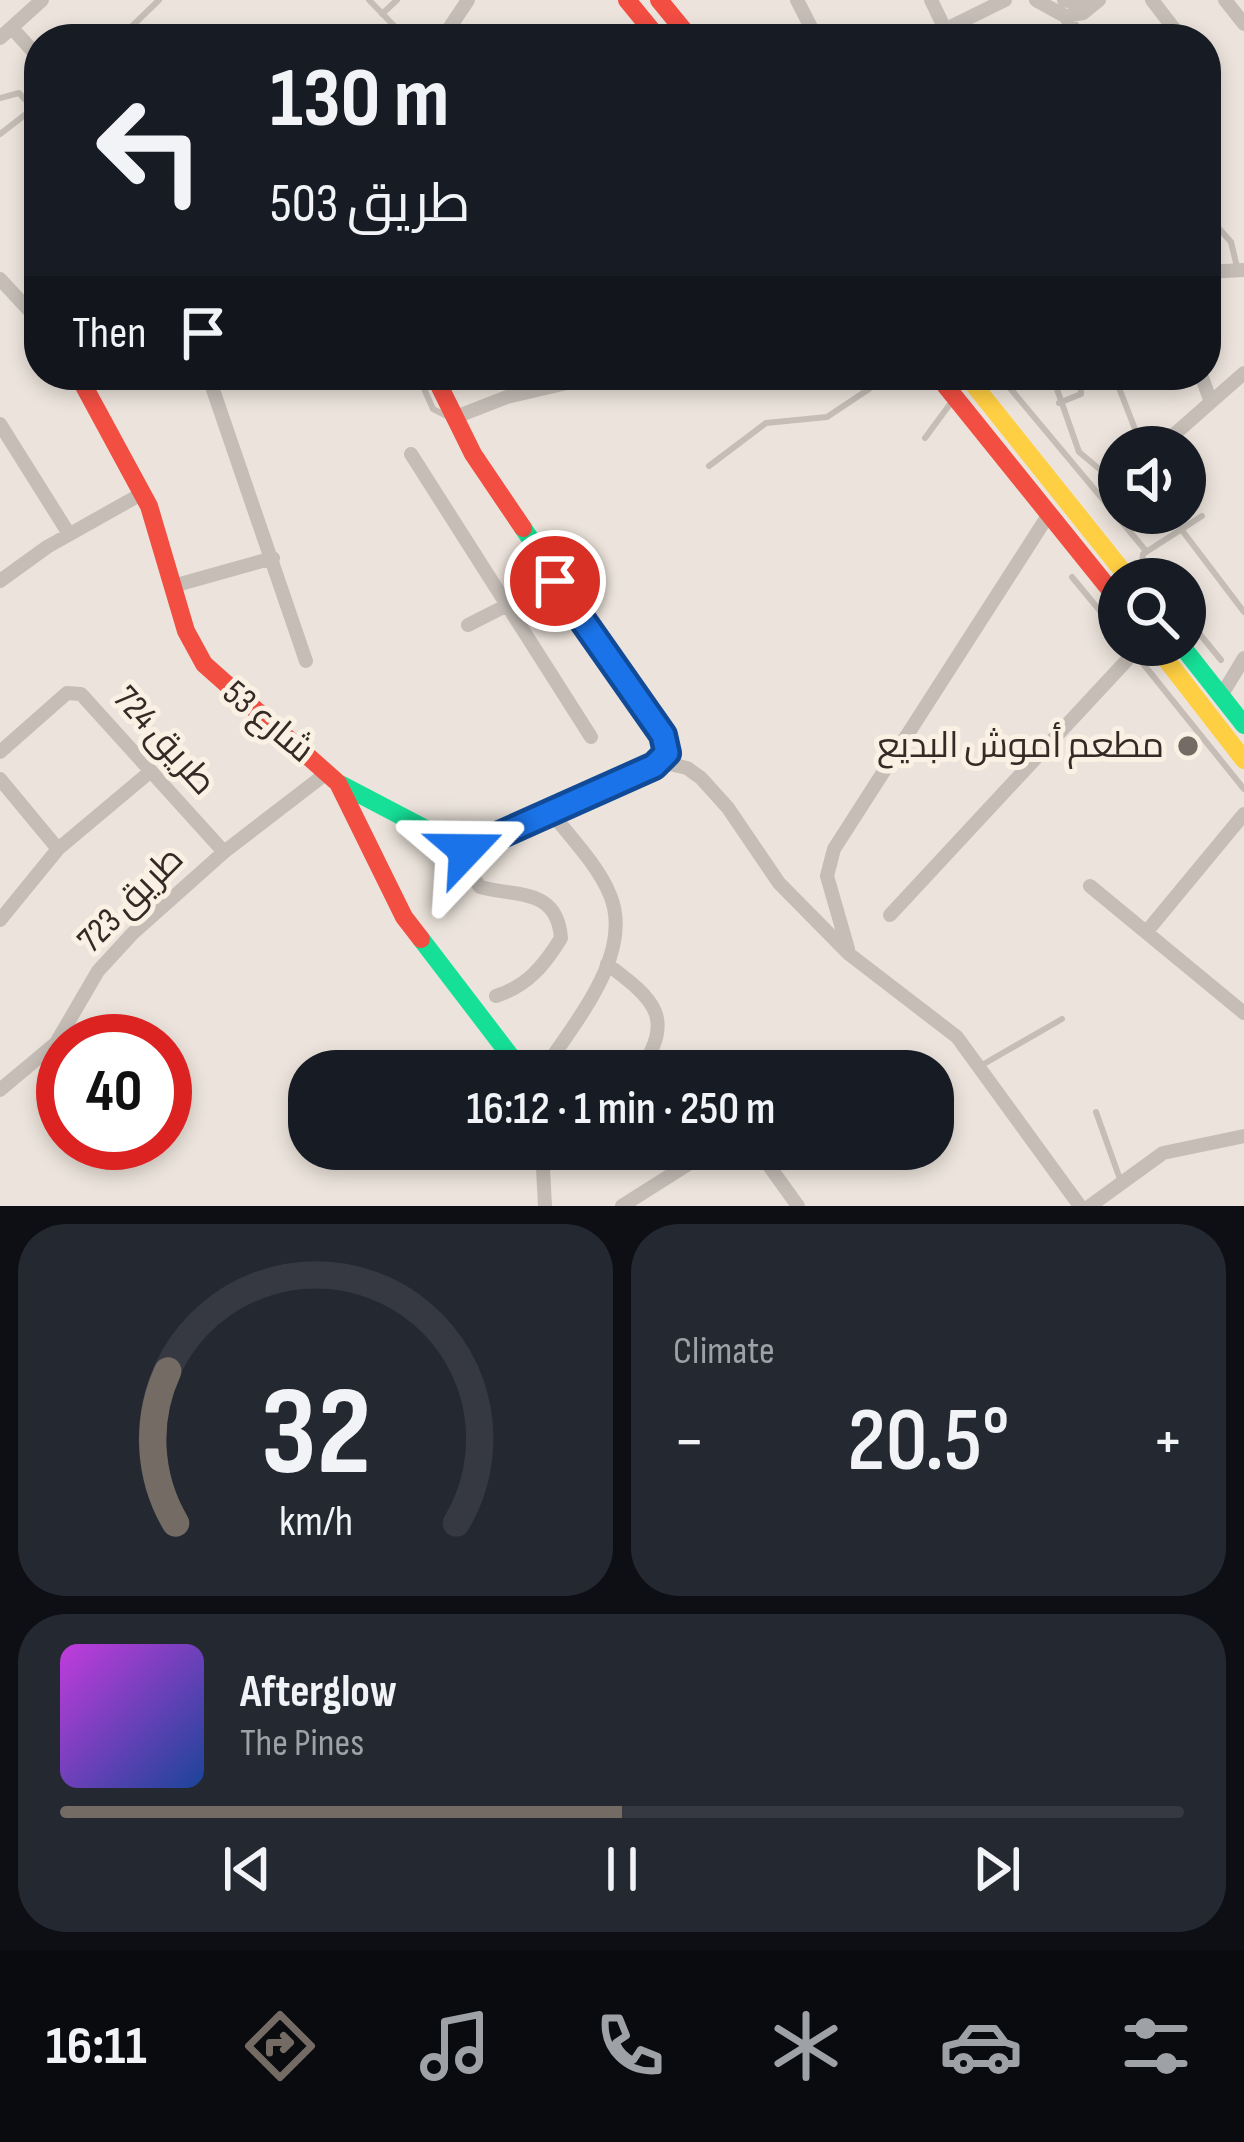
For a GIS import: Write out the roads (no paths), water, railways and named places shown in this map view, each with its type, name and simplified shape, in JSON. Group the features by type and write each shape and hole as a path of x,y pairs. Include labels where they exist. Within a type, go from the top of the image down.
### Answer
{"street":[{"path":"6,33 42,0"},
{"path":"627,0 647,24"},
{"path":"659,0 679,24"},
{"path":"956,24 1006,0"},
{"path":"1152,0 1170,24"},
{"path":"1225,0 1244,24"},
{"path":"1048,4 1095,4"},
{"path":"0,279 24,305"},
{"path":"1184,426 1244,373"},
{"name":"شارع 53","path":"86,390 143,493 186,631 204,664 333,777 404,917 506,1050"},
{"path":"213,390 306,661"},
{"path":"441,390 453,418 555,581 663,735 668,747 661,762"},
{"path":"453,418 537,390"},
{"path":"949,390 1098,575"},
{"path":"978,390 1112,558"},
{"path":"1207,390 1211,402"},
{"path":"0,424 69,534"},
{"path":"411,454 591,737"},
{"path":"0,581 69,534 143,493"},
{"path":"849,954 826,876 834,849 1049,514"},
{"path":"172,586 273,558"},
{"path":"468,625 555,581"},
{"path":"1204,673 1241,660"},
{"path":"1221,696 1241,660"},
{"path":"890,915 1126,666"},
{"path":"1159,666 1244,760"},
{"path":"1198,666 1244,725"},
{"name":"طريق 724","path":"0,752 61,697 74,692 86,699 224,852"},
{"path":"466,850 661,762 687,768 728,808 779,884 849,954 957,1036 1080,1206"},
{"path":"1,917 58,849 151,771"},
{"path":"333,777 466,850"},
{"name":"طريق 723","path":"0,1090 56,1043 98,971 133,933 224,852 333,777"},
{"path":"0,779 58,849"},
{"path":"550,811 612,898 616,925 607,964 556,1050"},
{"path":"1148,930 1244,814"},
{"path":"466,850 467,868 481,887 536,895 550,907 560,926 561,938 533,977 496,996"},
{"path":"1090,886 1244,1013"},
{"path":"607,964 648,1002 661,1025 654,1050"},
{"path":"1090,1206 1175,1149 1244,1136"},
{"path":"543,1170 545,1206"},
{"path":"622,1206 679,1170"},
{"path":"772,1170 798,1206"}],"lane":[{"path":"134,24 159,0"},
{"path":"369,0 392,24"},
{"path":"382,14 397,0"},
{"path":"0,134 24,115"},
{"path":"1221,233 1233,248 1241,271"},
{"path":"1221,254 1233,248"},
{"path":"425,390 433,409 453,418"},
{"path":"709,466 766,423 827,417 868,390"},
{"path":"1012,390 1145,550"},
{"path":"1056,390 1079,452 1098,468"},
{"path":"1059,403 1082,394 1082,390"},
{"path":"1120,390 1134,426"},
{"path":"926,437 955,397"},
{"path":"1143,558 1145,550 1172,534"},
{"path":"1185,534 1244,611"},
{"path":"1072,577 1098,609"},
{"path":"1206,642 1221,661"},
{"path":"1156,666 1244,789"},
{"path":"979,1066 1061,1019"},
{"path":"1096,1112 1120,1182"}],"place":[{"name":"مطعم أموش البديع","path":"1188,746"}]}
